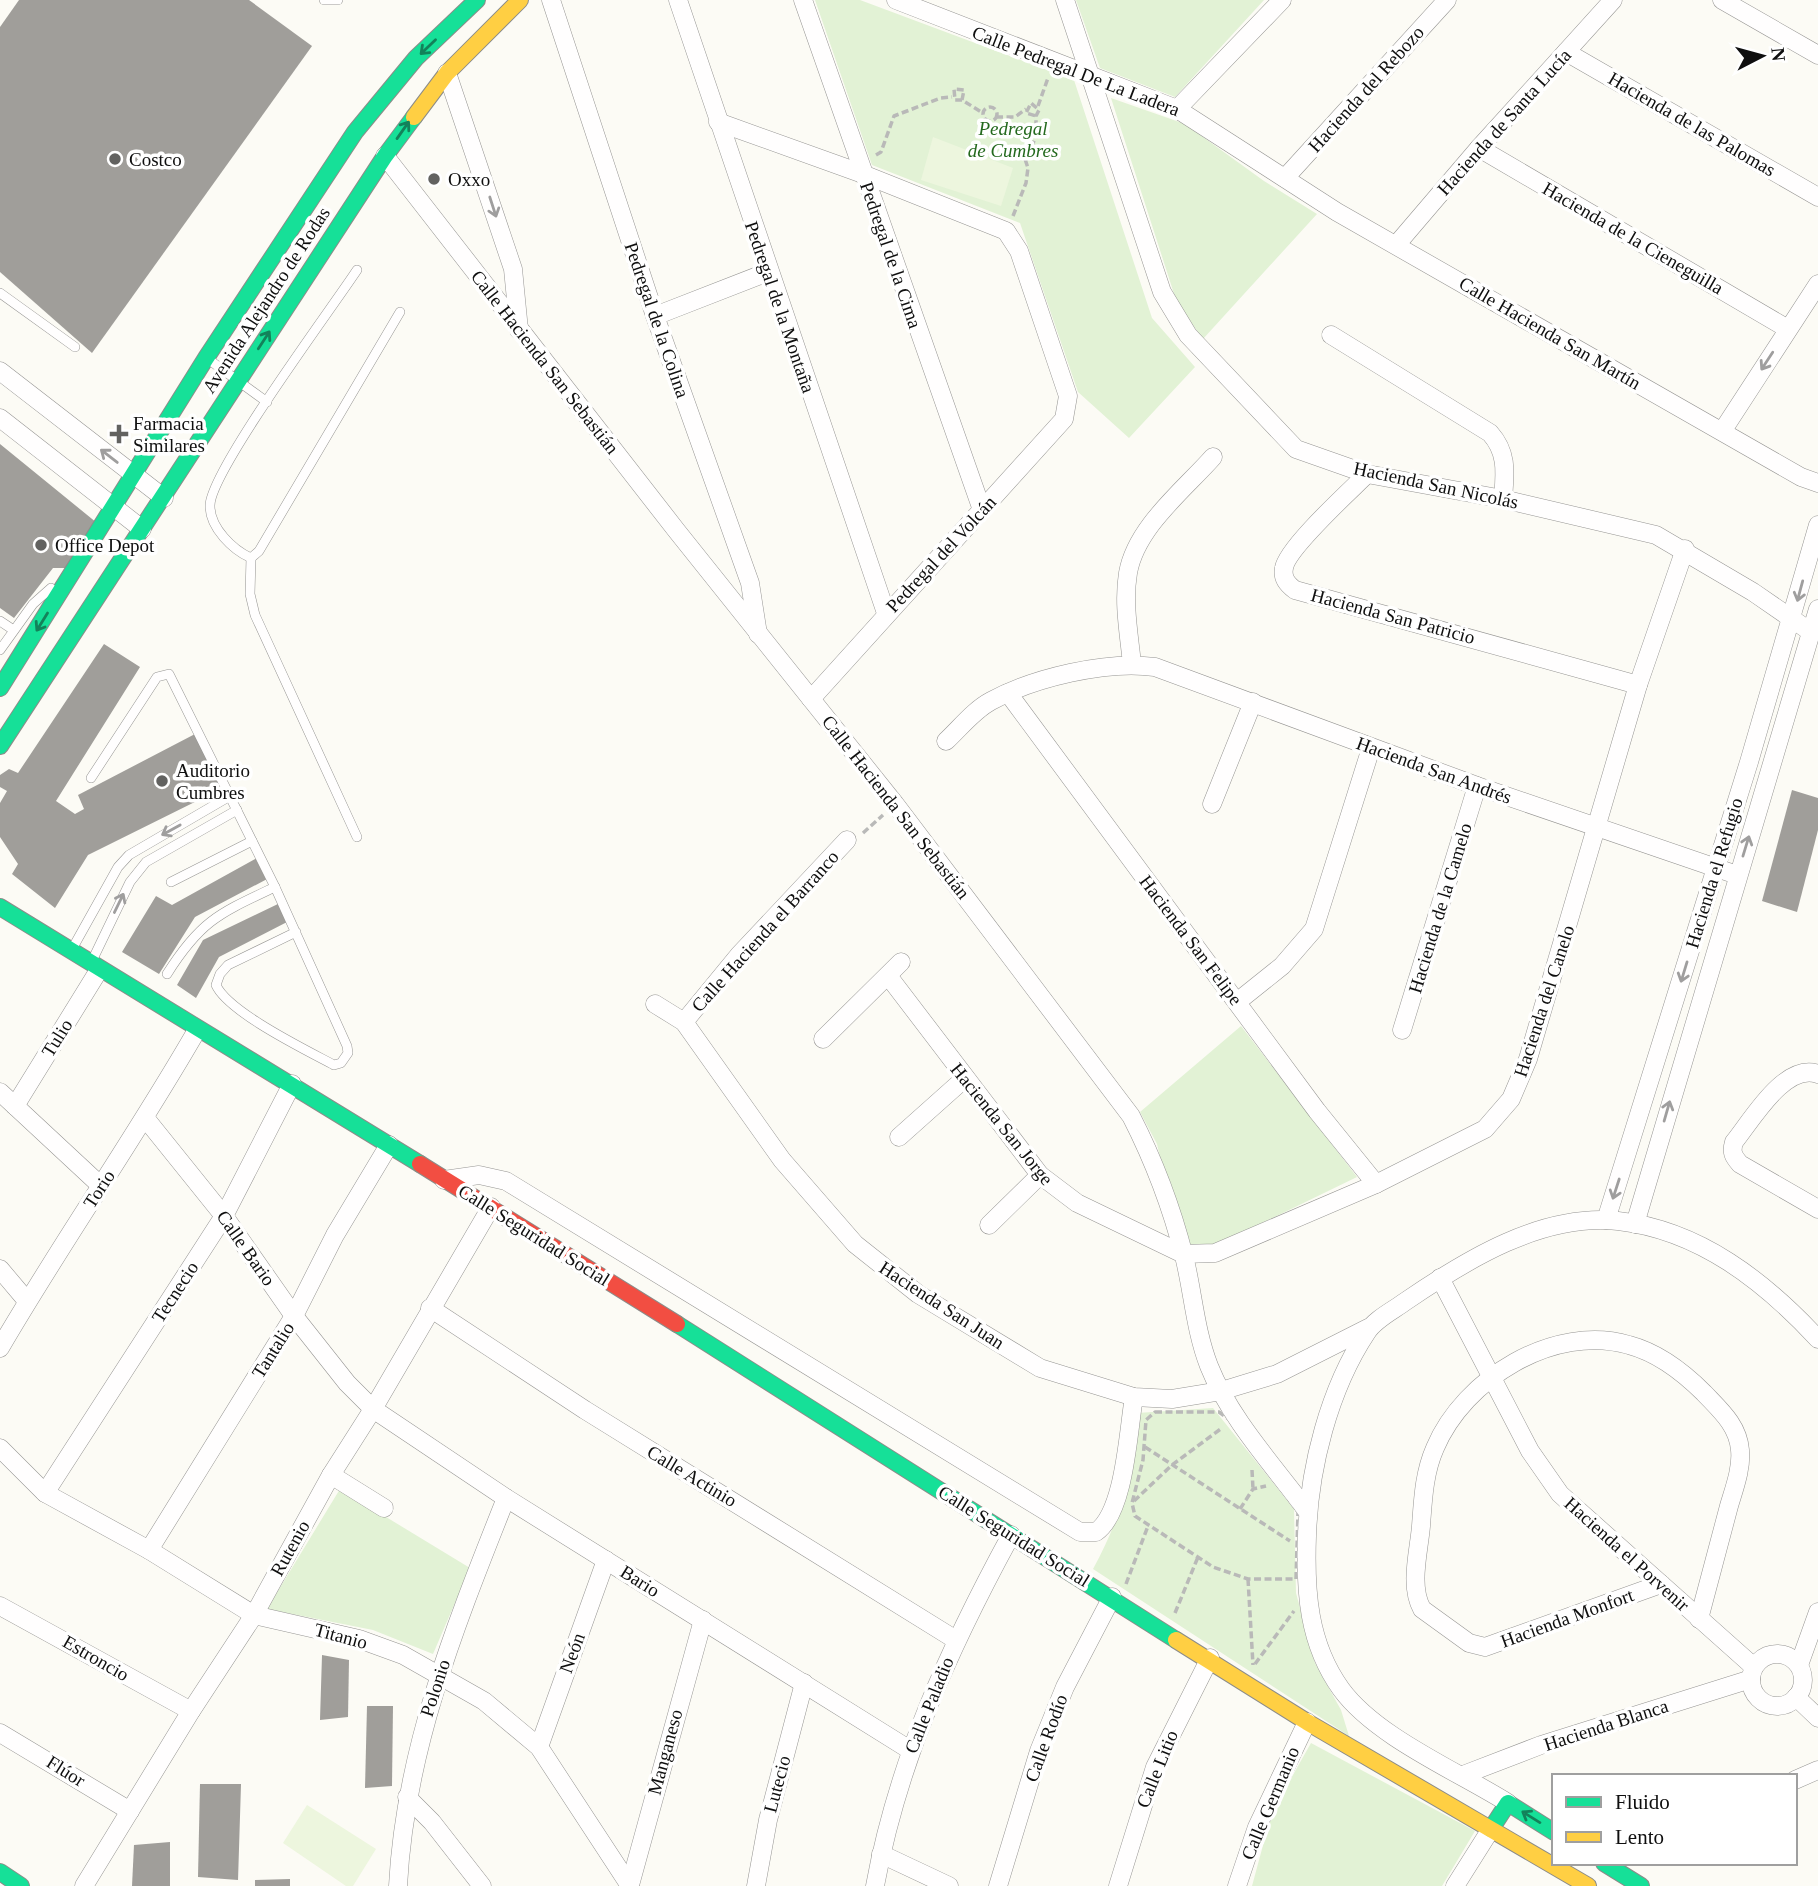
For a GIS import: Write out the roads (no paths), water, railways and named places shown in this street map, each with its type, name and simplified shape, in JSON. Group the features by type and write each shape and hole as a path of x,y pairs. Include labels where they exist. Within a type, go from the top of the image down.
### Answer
{"street":[{"name":"Avenida Alejandro de Rodas","path":"0,747 385,156 447,72 520,0"},
{"name":"Pedregal de la Montaña","path":"678,0 768,272 886,613"},
{"name":"Pedregal de la Cima","path":"803,0 982,510"},
{"name":"Calle Pedregal De La Ladera","path":"895,0 932,8 1051,60 1177,108 1285,178"},
{"name":"Hacienda San Nicolás","path":"1065,0 1163,292 1188,335 1287,442 1308,455 1367,474 1503,499 1656,535 1685,549 1811,632"},
{"path":"1177,108 1282,0"},
{"name":"Hacienda del Rebozo","path":"1285,178 1447,0"},
{"name":"Hacienda de Santa Lucía","path":"1396,244 1614,0"},
{"path":"1722,0 1818,55"},
{"name":"Pedregal de la Colina","path":"549,2 655,316 750,583 758,634"},
{"name":"Avenida Alejandro de Rodas","path":"0,688 206,358 368,113 416,58 472,3"},
{"name":"Hacienda de las Palomas","path":"1566,52 1818,197"},
{"path":"447,72 513,269 519,330"},
{"path":"718,122 863,174"},
{"name":"Hacienda de la Cieneguilla","path":"1479,148 1788,329"},
{"name":"Calle Hacienda San Sebastián","path":"385,156 758,634 895,804 1131,1116 1148,1149 1183,1254 1198,1331 1209,1366 1235,1419 1308,1512"},
{"name":"Pedregal del Volcán","path":"811,699 1064,419 1068,408 1065,383 1019,251 1006,231 863,174"},
{"name":"Calle Hacienda San Martín","path":"1285,178 1801,477 1818,482"},
{"path":"655,316 768,272"},
{"path":"1723,430 1818,284"},
{"path":"1331,335 1490,433 1499,443 1505,457 1503,499"},
{"path":"0,371 164,498"},
{"path":"0,418 142,529"},
{"path":"946,741 988,702 1008,693 1096,668 1132,664 1126,606 1133,557 1153,525 1213,457"},
{"name":"Hacienda San Patricio","path":"1367,474 1288,557 1284,566 1287,584 1296,590 1638,685"},
{"name":"Hacienda el Refugio","path":"1606,1220 1792,621 1818,525"},
{"name":"Hacienda del Canelo","path":"1183,1254 1215,1252 1376,1184 1485,1129 1511,1099 1528,1059 1599,827 1638,685 1685,549"},
{"name":"Hacienda el Refugio","path":"1635,1224 1818,609"},
{"name":"Hacienda San Andrés","path":"1132,664 1154,667 1477,786 1737,875"},
{"name":"Hacienda San Felipe","path":"1008,693 1317,1111 1376,1184"},
{"path":"1212,804 1253,702"},
{"path":"1237,1002 1282,966 1304,944 1314,929 1371,748"},
{"name":"Hacienda de la Camelo","path":"1402,1030 1477,786"},
{"name":"Calle Hacienda el Barranco","path":"684,1023 739,955 847,840"},
{"name":"Calle Seguridad Social","path":"0,906 197,1030 292,1084 1210,1658 1248,1674 1307,1722 1552,1865"},
{"path":"822,1039 889,977 901,962"},
{"name":"Tulio","path":"15,1105 94,967"},
{"name":"Hacienda San Jorge","path":"889,977 964,1079 1040,1175 1077,1203 1183,1254"},
{"path":"654,1004 684,1023"},
{"name":"Hacienda San Juan","path":"684,1023 782,1160 828,1215 880,1266 927,1300 1040,1368 1134,1397 1172,1399 1222,1391 1277,1374 1368,1328 1440,1278 1500,1245 1530,1234 1606,1220 1635,1224 1669,1234 1741,1268 1767,1288 1818,1339"},
{"name":"Torio","path":"0,1348 100,1185 146,1119 197,1030"},
{"path":"1818,1074 1802,1072 1783,1082 1734,1142 1732,1149 1733,1157 1740,1164 1818,1209"},
{"path":"899,1137 964,1079"},
{"name":"Tecnecio","path":"45,1493 224,1216 292,1084"},
{"path":"0,1092 100,1185"},
{"name":"Calle Bario","path":"146,1119 224,1216 294,1316 347,1383 373,1409"},
{"name":"Tantalio","path":"149,1549 294,1316 335,1236 389,1145"},
{"name":"Calle Seguridad Social","path":"444,1180 479,1175 506,1181 1080,1532 1096,1532 1123,1504 1134,1397"},
{"path":"989,1225 1040,1175"},
{"name":"Rutenio","path":"84,1886 191,1711 254,1615 331,1475 373,1409 491,1208"},
{"path":"0,1269 27,1301"},
{"name":"Hacienda el Porvenir","path":"1440,1278 1530,1451 1560,1494 1699,1619 1752,1673"},
{"name":"Calle Actinio","path":"430,1308 585,1410 956,1640"},
{"path":"1368,1328 1339,1385 1329,1416 1302,1548 1308,1607 1320,1650 1340,1687 1356,1708 1381,1728 1552,1831"},
{"name":"Hacienda Monfort","path":"1661,1584 1486,1647 1469,1643 1422,1609 1418,1601 1416,1581 1427,1469 1449,1422 1463,1404 1492,1377 1540,1351 1559,1345 1609,1341 1642,1350 1673,1366 1723,1413 1738,1436 1740,1465 1699,1619"},
{"name":"Bario","path":"373,1409 506,1498 910,1750"},
{"name":"Titanio","path":"0,1448 45,1493 149,1549 254,1615 359,1639 403,1655 484,1701 539,1748 630,1886"},
{"path":"331,1475 384,1508"},
{"name":"Polonio","path":"397,1886 407,1797 420,1735 439,1674 506,1498"},
{"name":"Calle Paladio","path":"875,1886 881,1853 910,1750 956,1640 1011,1535"},
{"name":"Neón","path":"539,1748 606,1560"},
{"name":"Calle Rodío","path":"998,1886 1039,1751 1065,1687 1116,1600"},
{"name":"Estroncio","path":"0,1606 191,1711"},
{"path":"1799,1665 1818,1612"},
{"name":"Manganeso","path":"630,1886 703,1620"},
{"path":"1776,1653 1784,1654 1799,1665 1804,1681 1796,1698 1783,1705 1766,1704 1754,1692 1752,1673 1760,1660 1776,1653"},
{"name":"Calle Litio","path":"1118,1886 1155,1767 1210,1658"},
{"name":"Hacienda Blanca","path":"1463,1775 1541,1745 1752,1673"},
{"name":"Lutecio","path":"756,1886 768,1820 804,1683"},
{"path":"1796,1698 1818,1718"},
{"name":"Calle Germanio","path":"1237,1886 1256,1827 1307,1722"},
{"name":"Flúor","path":"0,1733 130,1811"},
{"path":"1797,1779 1818,1770"},
{"path":"407,1797 432,1822 482,1886"},
{"path":"1455,1886 1508,1803"},
{"path":"881,1853 949,1886"},
{"name":"Calle Seguridad Social","path":"1552,1865 1588,1886"},
{"path":"1607,1865 1641,1886"},
{"path":"0,1872 21,1886"}],"lane":[{"path":"324,0 338,0"},
{"path":"251,558 240,553 215,526 210,506 214,486 267,402 357,270"},
{"path":"0,293 75,347"},
{"path":"358,837 255,614 250,594 251,558 259,551 400,312"},
{"path":"206,358 267,402"},
{"path":"0,650 12,629 33,604 73,573"},
{"path":"0,621 12,629"},
{"path":"91,778 157,677 165,673 173,678 275,887 296,932 347,1046 348,1053 341,1063 334,1065 290,1042 224,998 216,985 220,974 228,965 296,932"},
{"path":"71,952 118,867 129,855 230,796"},
{"path":"94,967 130,882 146,862 237,810"},
{"path":"171,882 252,841"},
{"path":"167,974 186,944 209,920 275,887"}],"place":[{"name":"Costco","path":"115,159"},
{"name":"Oxxo","path":"434,179"},
{"name":"Farmacia Similares","path":"119,434"},
{"name":"Office Depot","path":"41,545"},
{"name":"Auditorio Cumbres","path":"162,781"}],"park label":[{"name":"Pedregal de Cumbres","path":"1013,139"}]}
